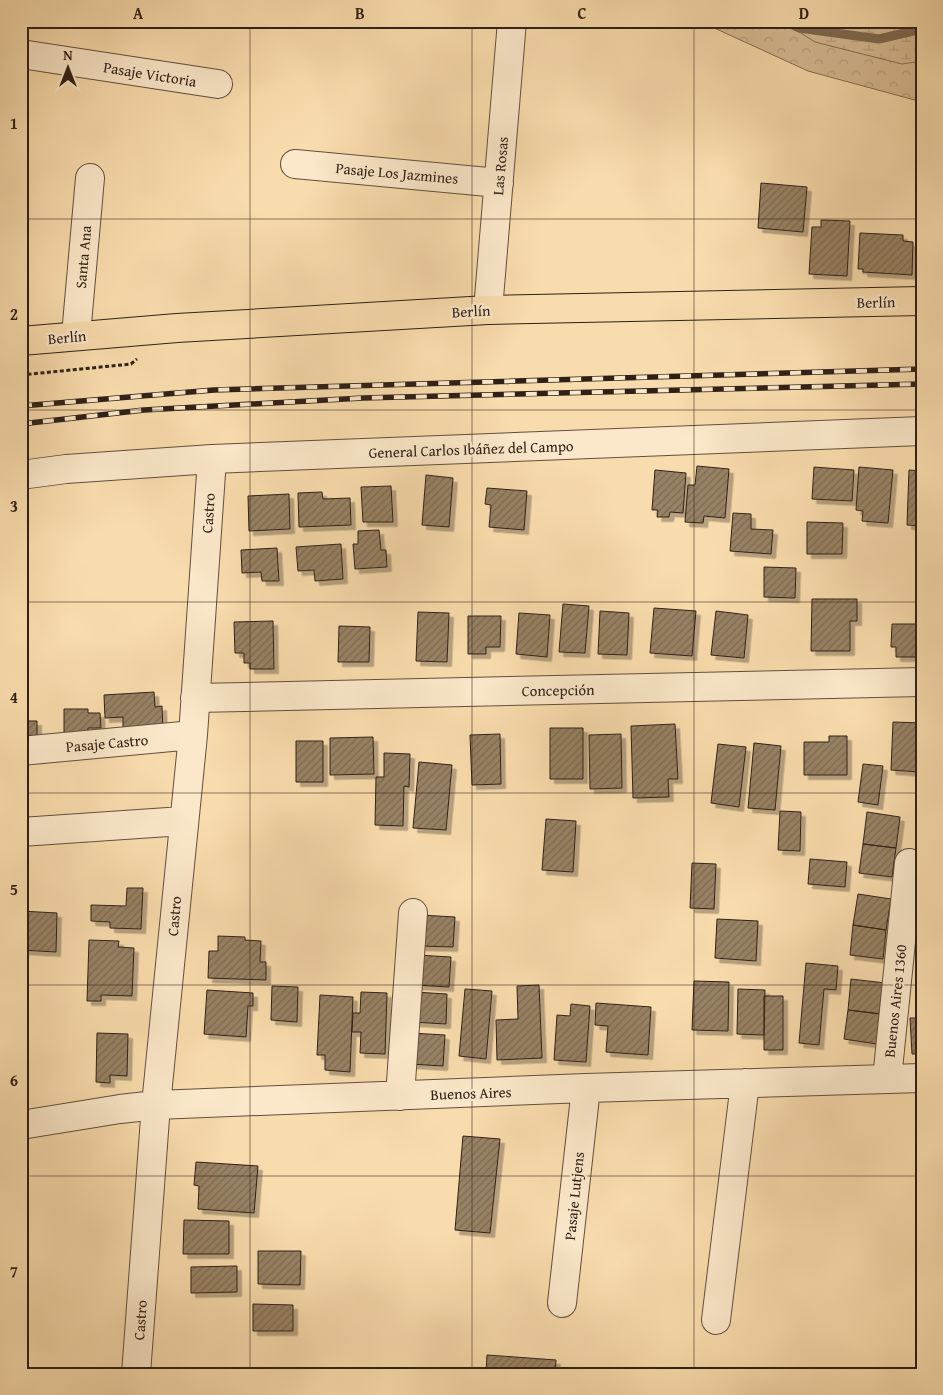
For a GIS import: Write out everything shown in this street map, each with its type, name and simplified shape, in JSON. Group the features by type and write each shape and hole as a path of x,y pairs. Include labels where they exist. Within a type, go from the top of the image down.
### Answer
{"main road":[{"name":"Berlín","path":"21,341 488,310 922,301"}],"street":[{"name":"Las Rosas","path":"488,310 512,21"},
{"name":"Pasaje Victoria","path":"21,54 218,84"},
{"name":"Pasaje Los Jazmines","path":"294,164 499,183"},
{"name":"Santa Ana","path":"76,336 90,178"},
{"name":"General Carlos Ibáñez del Campo","path":"21,475 66,469 212,459 922,431"},
{"name":"Castro","path":"136,1374 156,1105 193,735 212,459"},
{"name":"Concepción","path":"195,698 922,682"},
{"name":"Pasaje Castro","path":"21,751 193,735"},
{"path":"21,832 184,821"},
{"name":"Buenos Aires 1360","path":"887,1079 908,863"},
{"path":"400,1096 413,913"},
{"name":"Buenos Aires","path":"21,1125 156,1105 586,1088 922,1078"},
{"path":"716,1320 745,1084"},
{"name":"Pasaje Lutjens","path":"562,1303 586,1088"}],"green space":[{"path":"699,21 922,21 922,102 808,71"},
{"path":"782,21 922,21 922,61 902,64 815,42"}],"building":[{"path":"761,183 807,187 803,232 758,228"},
{"path":"821,220 850,221 847,276 809,274 812,227 821,227"},
{"path":"860,233 903,235 903,241 913,242 912,275 863,272 863,269 858,269"},
{"path":"697,466 729,469 725,518 704,516 703,523 685,522 688,485 695,485"},
{"path":"814,467 854,470 852,501 812,499"},
{"path":"859,467 893,470 888,523 862,521 863,511 856,510"},
{"path":"655,470 686,473 683,513 670,512 669,517 657,517 658,510 652,510"},
{"path":"909,470 922,471 922,526 907,525"},
{"path":"426,475 453,478 449,527 422,525"},
{"path":"391,486 393,522 363,522 361,487"},
{"path":"487,488 527,491 524,530 489,527 491,505 485,504"},
{"path":"322,492 323,499 350,498 351,525 299,527 298,493"},
{"path":"289,494 290,529 249,531 248,496"},
{"path":"733,513 751,514 751,529 773,530 771,554 730,551"},
{"path":"807,522 843,523 842,554 807,554"},
{"path":"379,530 381,550 386,550 387,567 355,569 353,544 358,544 358,531"},
{"path":"341,544 343,579 315,581 314,570 298,571 296,547"},
{"path":"277,548 279,581 262,581 261,572 242,573 241,550"},
{"path":"764,567 796,568 795,598 764,597"},
{"path":"812,599 857,599 857,621 850,621 850,651 811,651"},
{"path":"563,604 589,606 585,653 559,652"},
{"path":"654,608 696,611 692,656 650,653"},
{"path":"600,611 629,613 627,655 598,654"},
{"path":"716,611 748,615 744,658 711,655"},
{"path":"418,612 449,613 447,662 416,661"},
{"path":"519,613 550,615 547,657 516,654"},
{"path":"468,616 501,616 500,647 486,647 486,654 468,654"},
{"path":"273,621 274,669 250,669 250,663 244,663 244,653 235,653 234,622"},
{"path":"892,624 922,624 922,657 896,657 896,647 891,647"},
{"path":"339,626 370,627 369,662 338,662"},
{"path":"154,692 155,707 162,706 163,734 123,735 123,717 105,718 104,695"},
{"path":"64,709 88,709 88,713 100,713 101,728 88,728 88,733 64,733"},
{"path":"21,717 25,717 25,721 37,721 37,736 24,736 24,741 21,741"},
{"path":"893,722 922,723 920,772 891,770"},
{"path":"675,724 678,779 668,779 669,797 633,798 631,726"},
{"path":"550,728 583,728 583,779 550,779"},
{"path":"500,734 501,784 472,785 470,735"},
{"path":"621,734 622,788 590,789 589,735"},
{"path":"829,736 847,736 847,775 804,775 804,742 829,742"},
{"path":"373,737 374,774 330,775 330,738"},
{"path":"296,741 323,741 323,782 296,782"},
{"path":"754,743 781,746 775,810 748,808"},
{"path":"718,744 746,747 739,807 711,803"},
{"path":"384,753 410,754 409,787 404,786 403,826 375,825 376,777 384,777"},
{"path":"419,762 452,765 446,830 413,828"},
{"path":"863,764 883,766 878,805 858,802"},
{"path":"780,811 801,812 800,851 778,850"},
{"path":"867,812 900,817 896,848 863,844"},
{"path":"546,819 576,821 573,872 542,870"},
{"path":"863,844 896,848 892,877 859,873"},
{"path":"810,859 847,862 845,887 808,884"},
{"path":"692,863 716,864 714,909 690,908"},
{"path":"127,888 143,888 141,929 110,928 110,922 91,921 91,905 126,906"},
{"path":"858,894 891,899 886,930 853,925"},
{"path":"21,911 57,913 56,952 21,950"},
{"path":"420,915 455,917 453,947 419,946"},
{"path":"717,919 758,921 756,961 715,958"},
{"path":"853,925 886,930 883,959 850,955"},
{"path":"218,936 245,937 245,940 261,941 260,962 266,962 266,980 208,978 209,951 218,951"},
{"path":"89,940 119,941 118,947 134,948 132,996 101,995 101,1001 87,1001"},
{"path":"417,955 451,957 449,987 415,985"},
{"path":"806,963 838,966 836,990 824,989 819,1045 799,1043"},
{"path":"851,979 885,983 881,1014 848,1010"},
{"path":"694,981 729,982 728,1031 692,1030"},
{"path":"539,985 542,1058 497,1060 496,1020 518,1019 517,986"},
{"path":"272,986 298,987 297,1022 271,1020"},
{"path":"465,989 492,991 486,1059 459,1056"},
{"path":"738,989 765,990 764,1035 737,1034"},
{"path":"207,990 253,993 253,1006 248,1006 246,1037 204,1034"},
{"path":"361,992 387,993 385,1054 360,1053 361,1032 352,1032 353,1013 360,1013"},
{"path":"414,992 447,994 446,1024 412,1022"},
{"path":"320,995 353,997 350,1072 325,1070 325,1055 317,1055"},
{"path":"764,996 783,996 783,1050 764,1050"},
{"path":"596,1003 651,1007 648,1055 606,1052 608,1026 595,1025"},
{"path":"571,1004 590,1006 586,1062 554,1060 557,1015 570,1016"},
{"path":"848,1010 881,1014 877,1044 844,1039"},
{"path":"910,1018 922,1018 922,1054 912,1054"},
{"path":"97,1033 128,1034 127,1076 110,1075 110,1083 96,1082"},
{"path":"411,1033 445,1035 443,1066 409,1064"},
{"path":"463,1136 500,1139 490,1233 455,1230"},
{"path":"196,1162 258,1166 254,1213 198,1209 199,1186 194,1185"},
{"path":"184,1220 229,1221 229,1254 183,1254"},
{"path":"258,1251 301,1251 300,1285 258,1284"},
{"path":"237,1266 237,1292 191,1293 191,1267"},
{"path":"253,1304 293,1305 293,1331 253,1331"},
{"path":"487,1355 556,1360 555,1374 486,1374"}],"waterway":[{"path":"784,21 799,28 879,39 922,29"}],"railway":[{"path":"21,406 214,390 922,369"},
{"path":"21,424 144,410 363,398 922,384"}]}
